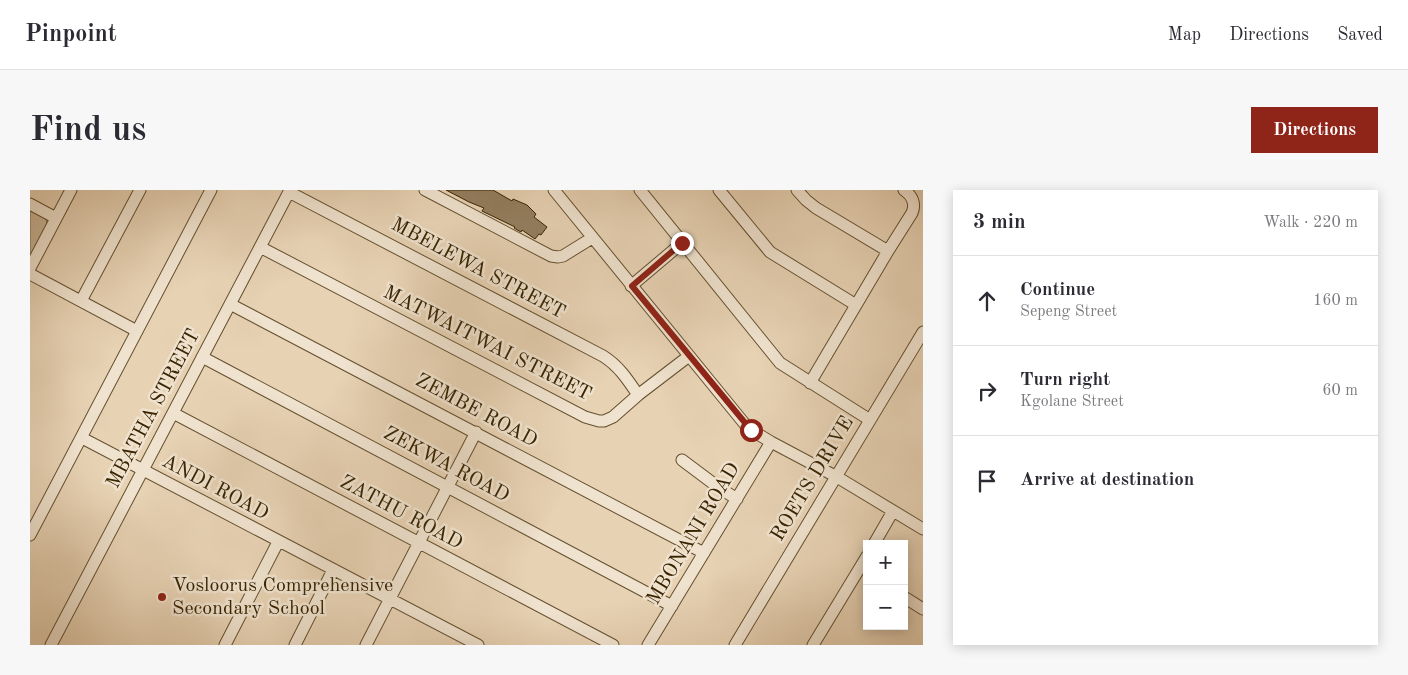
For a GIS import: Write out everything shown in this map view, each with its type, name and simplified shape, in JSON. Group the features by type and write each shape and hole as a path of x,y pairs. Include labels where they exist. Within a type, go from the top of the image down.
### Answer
{"street":[{"path":"30,268 71,190"},
{"path":"82,301 140,190"},
{"path":"30,535 35,513 82,438 211,190"},
{"path":"425,190 551,256 565,256 592,238"},
{"path":"554,190 748,428 837,477 923,529"},
{"path":"640,190 776,359 786,368 870,420"},
{"path":"719,190 770,252 856,305"},
{"path":"798,190 816,208 888,251"},
{"path":"810,383 913,209 913,200 904,190"},
{"name":"MBATHA STREET","path":"51,645 289,191"},
{"name":"MBELEWA STREET","path":"289,191 598,353 616,365 638,395"},
{"path":"30,204 56,218"},
{"path":"632,286 682,243"},
{"name":"MATWAITWAI STREET","path":"260,247 585,417 599,421 613,417 638,395 689,356"},
{"path":"30,274 136,331"},
{"name":"ZEMBE ROAD","path":"230,304 704,553"},
{"name":"ROETS DRIVE","path":"735,645 923,332"},
{"name":"ZEKWA ROAD","path":"202,357 672,606"},
{"name":"ZATHU ROAD","path":"173,413 613,645"},
{"path":"366,645 476,432"},
{"name":"ANDI ROAD","path":"82,438 478,645"},
{"name":"MBONANI ROAD","path":"648,645 771,442"},
{"path":"682,460 737,499"},
{"path":"876,540 893,511"},
{"path":"225,645 278,542"},
{"path":"295,645 333,570"},
{"path":"813,645 863,572"},
{"path":"908,600 923,609"}],"shaded area":[{"path":"30,210 46,219 47,225 30,257"}],"building":[{"path":"446,190 493,190 512,201 513,199 527,205 536,214 534,217 547,227 535,239 522,230 521,232 515,227 482,211 484,208"}],"place":[{"name":"Vosloorus Comprehensive Secondary School","path":"162,597"}],"route":[{"path":"682,243 632,286 751,430"}]}
